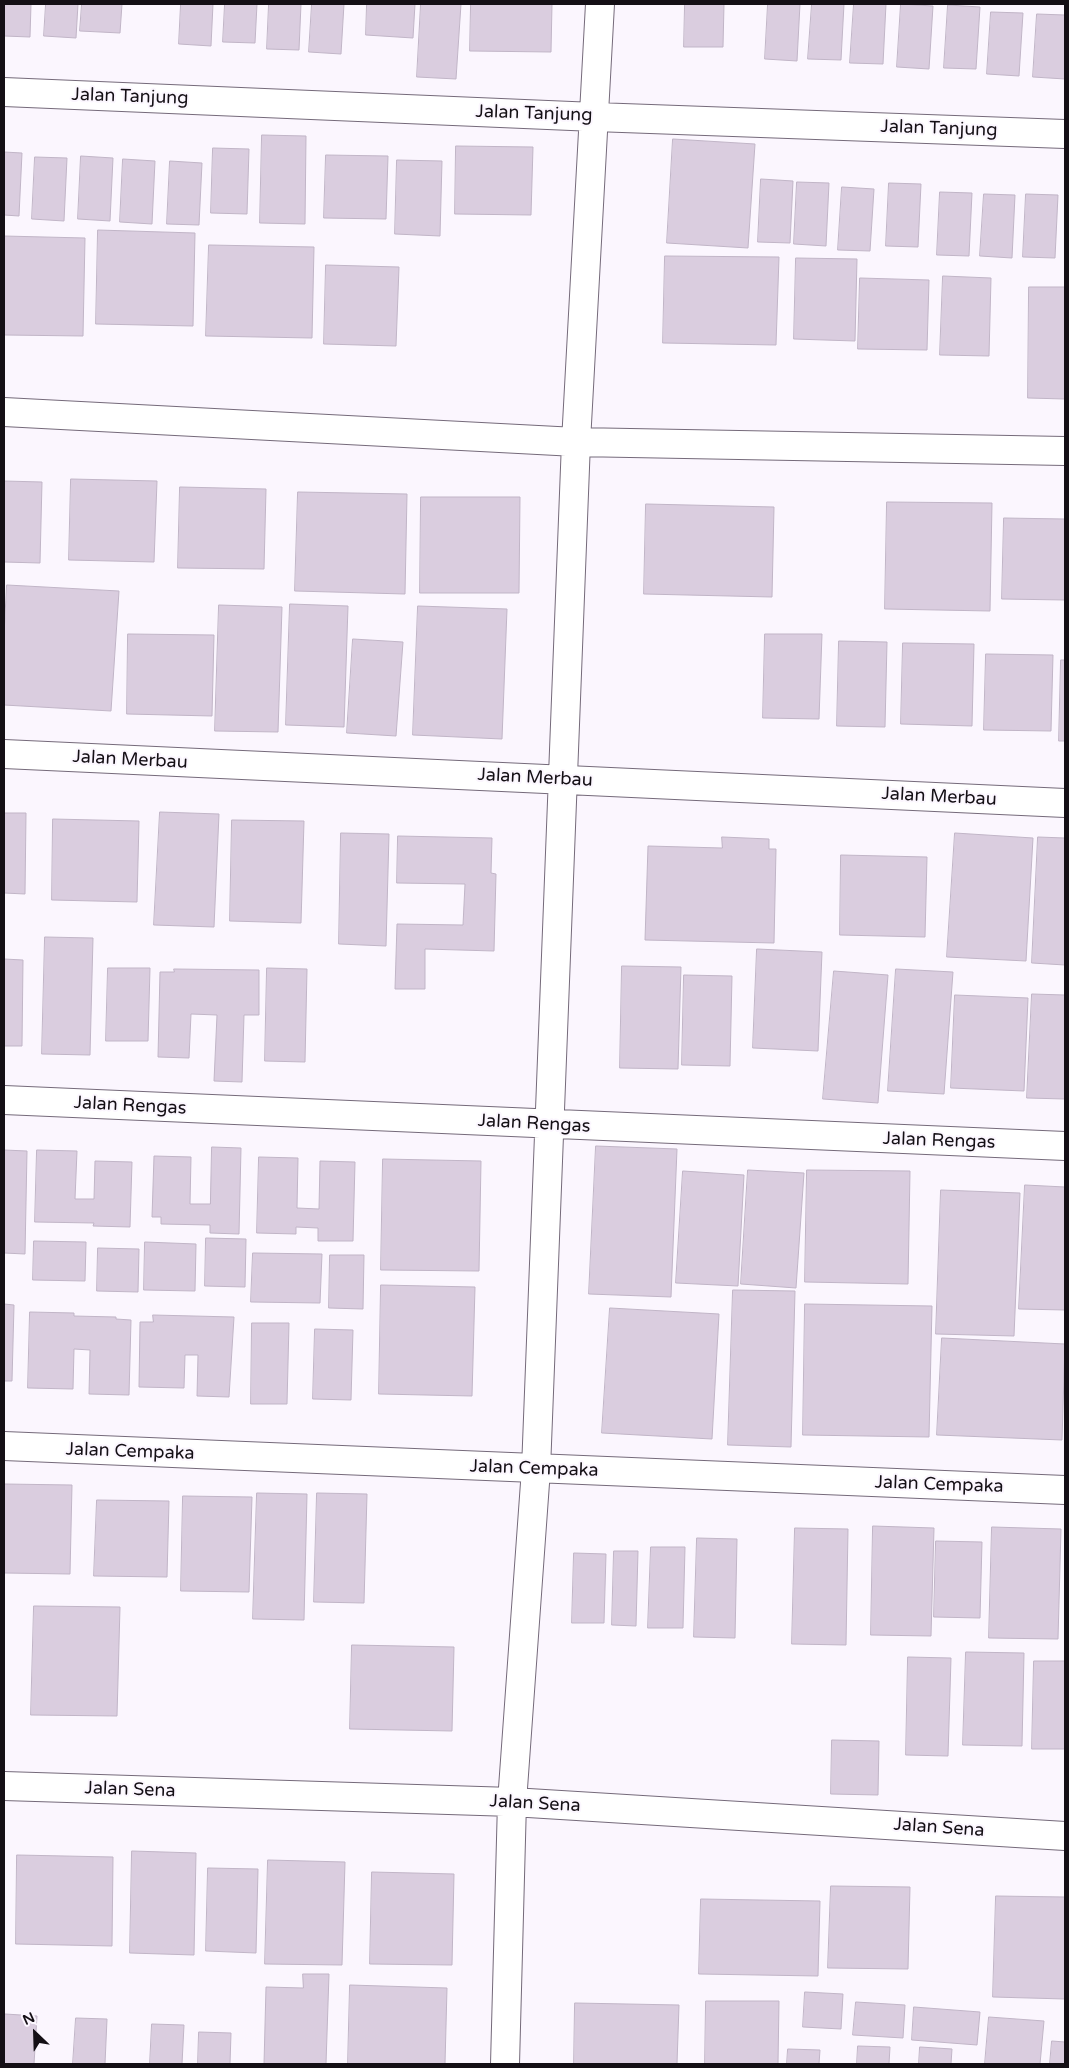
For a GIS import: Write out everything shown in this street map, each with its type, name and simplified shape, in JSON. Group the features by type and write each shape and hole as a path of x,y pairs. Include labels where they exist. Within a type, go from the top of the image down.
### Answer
{"street":[{"path":"506,2064 512,1802 536,1469 576,442 600,4"},
{"name":"Jalan Tanjung","path":"4,92 595,117 1065,134"},
{"path":"4,412 576,442 1065,451"},
{"name":"Jalan Merbau","path":"4,754 1065,803"},
{"name":"Jalan Rengas","path":"4,1100 1065,1146"},
{"name":"Jalan Cempaka","path":"4,1446 1065,1490"},
{"name":"Jalan Sena","path":"4,1786 512,1802 1065,1836"}],"building":[{"path":"4,4 31,4 30,37 4,36"},
{"path":"46,4 78,4 76,38 44,36"},
{"path":"82,4 122,4 120,33 80,31"},
{"path":"181,4 213,4 211,46 179,44"},
{"path":"225,4 257,4 255,43 223,42"},
{"path":"269,4 301,4 299,50 267,49"},
{"path":"312,4 344,4 341,54 309,52"},
{"path":"367,4 415,4 413,38 366,35"},
{"path":"421,4 461,4 456,79 417,77"},
{"path":"471,4 552,4 551,52 470,51"},
{"path":"685,4 724,4 723,47 684,47"},
{"path":"768,4 800,4 797,61 765,59"},
{"path":"812,4 844,4 841,60 808,59"},
{"path":"854,4 886,4 883,64 850,63"},
{"path":"901,4 933,6 929,69 897,67"},
{"path":"948,5 980,7 976,69 944,68"},
{"path":"991,12 1023,13 1019,76 987,74"},
{"path":"1037,14 1065,15 1065,79 1033,77"},
{"path":"262,135 306,136 305,224 260,223"},
{"path":"673,139 755,144 748,248 667,243"},
{"path":"456,146 533,147 531,215 455,214"},
{"path":"213,148 249,149 247,214 211,213"},
{"path":"4,152 22,153 19,216 4,215"},
{"path":"326,155 388,156 386,219 324,218"},
{"path":"81,156 113,158 110,221 78,219"},
{"path":"35,157 67,158 64,221 32,219"},
{"path":"123,159 155,161 152,224 120,222"},
{"path":"397,160 442,161 440,236 395,234"},
{"path":"170,161 202,163 199,225 167,224"},
{"path":"761,179 793,181 790,243 758,242"},
{"path":"797,182 829,183 826,246 794,244"},
{"path":"889,183 921,184 918,247 886,246"},
{"path":"842,187 874,189 870,251 838,250"},
{"path":"940,192 972,193 969,256 937,255"},
{"path":"984,194 1015,195 1012,258 980,256"},
{"path":"1026,194 1058,195 1055,258 1023,257"},
{"path":"98,230 195,233 193,326 96,324"},
{"path":"4,236 85,238 83,336 4,335"},
{"path":"209,245 314,247 312,338 206,336"},
{"path":"665,256 779,257 776,345 663,343"},
{"path":"796,258 857,259 855,341 794,339"},
{"path":"326,265 399,267 396,346 324,344"},
{"path":"943,276 991,278 989,356 940,355"},
{"path":"860,278 929,280 927,350 858,349"},
{"path":"1029,287 1065,287 1065,399 1028,398"},
{"path":"71,479 157,481 154,562 69,560"},
{"path":"4,481 42,482 40,563 4,562"},
{"path":"180,487 266,489 264,569 178,568"},
{"path":"298,492 407,494 405,594 295,591"},
{"path":"421,497 520,497 519,593 420,593"},
{"path":"887,502 992,503 990,611 885,609"},
{"path":"646,504 774,507 772,597 644,594"},
{"path":"1004,518 1065,519 1065,600 1002,599"},
{"path":"7,585 119,591 111,711 4,705 4,635"},
{"path":"290,604 348,606 344,727 286,725"},
{"path":"219,605 282,607 278,732 215,731"},
{"path":"418,606 507,609 502,739 413,735"},
{"path":"128,634 214,635 212,716 127,714"},
{"path":"765,634 822,634 819,719 763,718"},
{"path":"353,639 403,642 396,736 347,733"},
{"path":"839,641 887,642 885,727 837,726"},
{"path":"903,643 974,644 972,726 901,724"},
{"path":"986,654 1053,655 1051,731 984,730"},
{"path":"1061,660 1065,660 1065,741 1059,741"},
{"path":"160,812 219,814 214,927 154,925"},
{"path":"4,813 26,813 25,894 4,893"},
{"path":"53,819 139,821 137,902 52,900"},
{"path":"232,820 304,821 301,923 230,921"},
{"path":"341,833 389,834 386,946 339,944"},
{"path":"955,833 1033,838 1026,961 947,957"},
{"path":"398,836 492,838 491,873 496,874 494,951 425,949 425,989 395,989 397,924 463,925 465,884 397,883"},
{"path":"722,837 769,839 769,849 776,849 774,943 645,940 648,846 722,848"},
{"path":"1038,837 1065,838 1065,965 1032,963"},
{"path":"841,855 927,857 925,937 840,935"},
{"path":"45,937 93,938 90,1055 42,1054"},
{"path":"757,949 822,952 818,1051 753,1048"},
{"path":"4,959 23,960 22,1046 4,1046"},
{"path":"622,966 681,967 678,1069 620,1068"},
{"path":"108,968 150,968 148,1041 106,1041"},
{"path":"267,968 307,969 305,1062 265,1061"},
{"path":"174,969 259,970 259,1015 244,1015 242,1082 214,1081 217,1015 191,1014 189,1058 158,1057 160,972 174,972"},
{"path":"896,969 953,972 944,1094 888,1091"},
{"path":"834,971 888,975 878,1103 823,1099"},
{"path":"684,975 732,976 730,1066 682,1065"},
{"path":"1032,994 1065,995 1065,1099 1027,1098"},
{"path":"955,995 1028,998 1024,1091 951,1088"},
{"path":"596,1146 677,1149 671,1297 589,1294"},
{"path":"212,1147 241,1148 239,1234 210,1233 210,1225 161,1224 161,1217 152,1217 154,1156 191,1157 190,1204 210,1204"},
{"path":"4,1150 27,1151 25,1254 4,1253"},
{"path":"37,1150 77,1151 75,1199 94,1199 95,1161 132,1162 130,1227 93,1226 94,1223 35,1222"},
{"path":"259,1157 298,1158 297,1208 319,1209 320,1161 355,1162 353,1241 318,1241 318,1228 296,1227 296,1234 257,1233"},
{"path":"383,1159 481,1161 479,1271 381,1270"},
{"path":"748,1170 804,1173 796,1288 741,1284"},
{"path":"807,1170 910,1171 908,1284 805,1282"},
{"path":"683,1171 744,1175 738,1286 676,1283"},
{"path":"1025,1185 1065,1187 1065,1310 1019,1309"},
{"path":"941,1190 1020,1193 1014,1336 936,1334"},
{"path":"206,1238 246,1239 245,1287 205,1286"},
{"path":"34,1241 86,1242 85,1281 33,1280"},
{"path":"145,1242 196,1244 195,1291 144,1290"},
{"path":"98,1248 139,1249 138,1292 97,1291"},
{"path":"253,1253 322,1254 320,1303 251,1302"},
{"path":"330,1255 364,1255 363,1309 329,1308"},
{"path":"381,1285 475,1287 472,1396 379,1394"},
{"path":"733,1290 795,1291 791,1447 728,1445"},
{"path":"4,1304 14,1305 12,1381 4,1381"},
{"path":"805,1304 932,1306 929,1437 803,1435"},
{"path":"610,1308 719,1314 712,1439 602,1433"},
{"path":"30,1312 74,1313 74,1316 116,1317 116,1319 131,1320 129,1395 89,1394 90,1350 74,1349 73,1389 28,1388"},
{"path":"153,1315 234,1317 229,1397 197,1396 198,1355 185,1355 184,1388 139,1387 140,1322 153,1322"},
{"path":"252,1323 289,1323 287,1404 251,1404"},
{"path":"315,1329 353,1330 351,1400 313,1399"},
{"path":"942,1338 1065,1344 1062,1440 937,1435"},
{"path":"4,1484 72,1485 70,1574 4,1573"},
{"path":"257,1493 307,1494 304,1620 253,1619"},
{"path":"317,1493 367,1494 364,1603 314,1602"},
{"path":"183,1496 252,1497 249,1592 181,1591"},
{"path":"97,1500 169,1501 167,1577 94,1576"},
{"path":"873,1526 934,1528 931,1636 871,1635"},
{"path":"992,1527 1061,1529 1058,1639 989,1638"},
{"path":"795,1528 848,1529 846,1645 792,1644"},
{"path":"697,1538 737,1539 735,1638 694,1637"},
{"path":"936,1541 982,1542 980,1618 934,1617"},
{"path":"651,1547 685,1547 683,1628 648,1628"},
{"path":"614,1551 638,1551 636,1626 612,1625"},
{"path":"574,1553 606,1554 604,1623 572,1623"},
{"path":"34,1606 120,1607 117,1716 31,1715"},
{"path":"352,1645 454,1647 452,1731 350,1729"},
{"path":"966,1652 1024,1653 1022,1746 963,1745"},
{"path":"908,1657 951,1658 948,1756 906,1755"},
{"path":"1034,1661 1065,1661 1065,1749 1032,1749"},
{"path":"832,1740 879,1741 878,1795 831,1794"},
{"path":"132,1851 196,1853 194,1955 130,1953"},
{"path":"17,1855 113,1857 112,1946 16,1944"},
{"path":"268,1860 345,1862 342,1965 265,1964"},
{"path":"208,1868 258,1869 256,1953 206,1951"},
{"path":"372,1872 454,1874 452,1965 370,1964"},
{"path":"831,1886 910,1887 908,1969 828,1968"},
{"path":"996,1896 1065,1897 1065,1999 993,1997"},
{"path":"701,1899 820,1901 818,1976 699,1974"},
{"path":"303,1974 329,1974 326,2064 264,2064 266,1987 303,1988"},
{"path":"350,1985 447,1988 445,2064 348,2064"},
{"path":"805,1992 843,1994 841,2029 803,2027"},
{"path":"706,2001 779,2001 778,2064 705,2064"},
{"path":"856,2002 905,2005 903,2038 853,2035"},
{"path":"575,2003 679,2005 677,2064 574,2064"},
{"path":"914,2007 980,2012 977,2045 912,2040"},
{"path":"5,2014 37,2016 34,2064 4,2064"},
{"path":"989,2017 1044,2021 1040,2064 985,2064"},
{"path":"76,2018 107,2019 105,2064 73,2064"},
{"path":"152,2024 184,2025 182,2064 150,2064"},
{"path":"199,2032 231,2033 230,2064 198,2064"},
{"path":"1052,2041 1065,2042 1065,2064 1050,2064"},
{"path":"858,2046 890,2047 889,2064 857,2064"},
{"path":"920,2047 952,2049 951,2064 919,2064"},
{"path":"788,2049 820,2050 819,2064 787,2064"}]}
